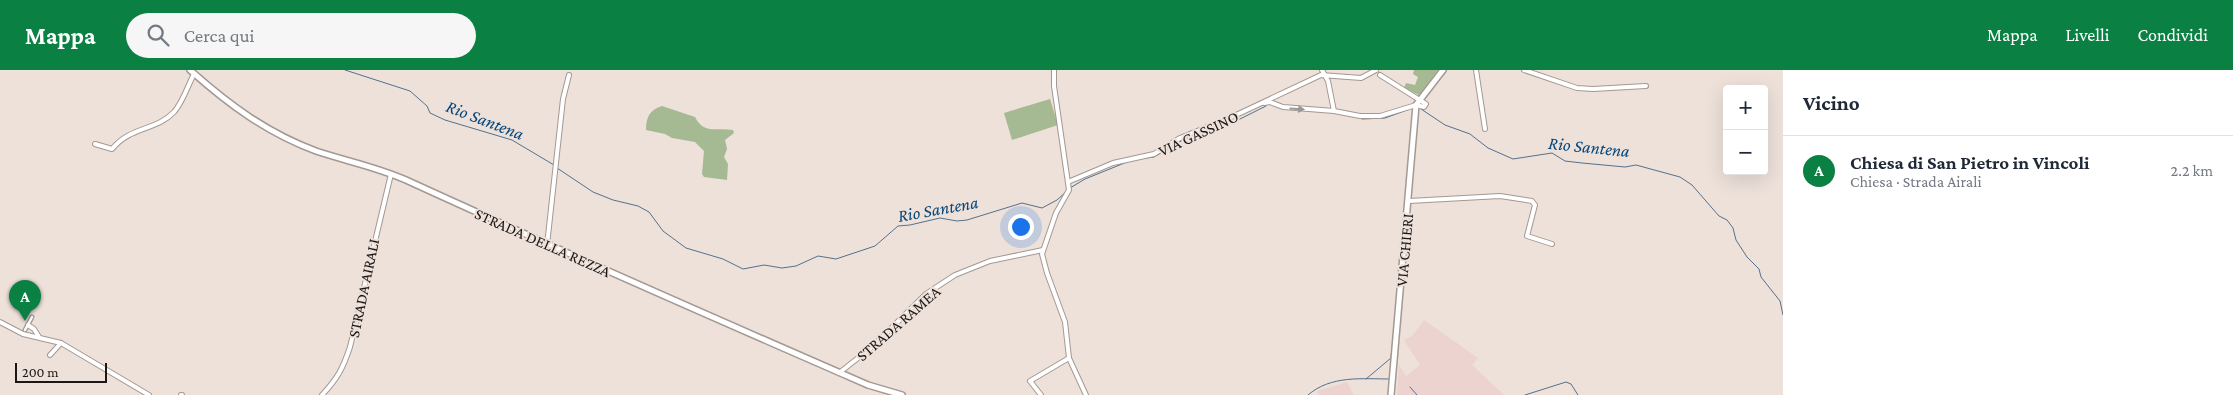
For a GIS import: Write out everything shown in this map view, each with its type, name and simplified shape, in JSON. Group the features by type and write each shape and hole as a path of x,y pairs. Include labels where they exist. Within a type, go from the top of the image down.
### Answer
{"main road":[{"path":"1416,105 1444,70"},
{"name":"STRADA DELLA REZZA","path":"192,72 228,104 274,133 316,151 390,174 868,386 902,395"},
{"name":"VIA CHIERI","path":"1391,395 1416,105"}],"street":[{"path":"1054,70 1054,86 1069,187 1056,213 1043,250 1047,273 1065,322 1069,358 1086,395"},
{"path":"1324,72 1343,78 1361,78 1376,70"},
{"path":"1476,70 1485,129"},
{"path":"1524,70 1577,88 1593,90 1646,86"},
{"name":"STRADA DELLA REZZA","path":"95,144 112,149 125,136 168,117 178,106 192,72"},
{"path":"1324,72 1334,111"},
{"name":"VIA GASSINO","path":"1069,187 1113,162 1154,154 1180,138 1262,103 1324,72"},
{"path":"547,245 562,98 569,75"},
{"path":"1380,75 1392,84 1421,99"},
{"path":"1275,104 1273,102 1275,96 1279,99 1280,106"},
{"path":"1262,103 1334,111 1354,116 1380,116 1416,105"},
{"name":"STRADA AIRALI","path":"322,395 336,381 350,347 390,174"},
{"path":"1409,201 1500,196 1532,200 1535,206 1527,236 1528,238 1552,244"},
{"name":"STRADA RAMEA","path":"840,373 872,347 926,294 955,275 990,261 1043,250"},
{"path":"25,330 32,317"},
{"path":"0,322 23,334 60,343 149,395"},
{"path":"28,325 34,329 39,337"},
{"path":"50,355 60,343"},
{"path":"1041,395 1030,381 1069,358"}],"shaded area":[{"path":"1424,320 1478,358 1472,365 1504,395 1397,395 1399,365 1406,376 1420,365 1404,340 1412,336"},
{"path":"1347,382 1354,395 1319,395 1317,391"}],"green space":[{"path":"1414,70 1438,70 1419,95 1404,88 1406,83 1415,85 1418,77 1413,74"},
{"path":"1050,99 1058,125 1012,140 1004,113"},
{"path":"662,106 695,117 706,128 733,130 734,133 725,140 727,149 724,157 728,164 727,180 704,177 702,174 704,151 695,142 672,138 665,134 646,130 651,112"}],"waterway":[{"name":"Rio Santena","path":"345,70 410,91 427,106 430,113 445,120 512,140 554,165"},
{"name":"Rio Santena","path":"1138,159 1154,157 1183,140 1236,121 1266,106"},
{"name":"Rio Santena","path":"1362,119 1385,118 1410,109"},
{"name":"Rio Santena","path":"1421,109 1445,125 1470,134 1488,148 1513,159 1552,153 1565,161 1625,167 1636,165 1680,177 1692,185 1719,216 1727,220 1733,228 1736,240 1747,257 1759,269 1761,277 1780,301 1783,315"},
{"name":"Rio Santena","path":"1070,188 1085,179 1127,162"},
{"name":"Rio Santena","path":"557,168 593,192 613,200 638,206 649,212 663,231 686,248 723,259 743,269 764,265 782,268 796,266 818,256 836,259 875,246 898,226 940,218 957,221 967,220 1022,203 1042,208 1057,200 1067,191"},
{"path":"1366,379 1391,358 1397,302"},
{"path":"1308,395 1327,384 1337,381 1391,379"},
{"path":"1525,395 1566,382 1571,384 1578,395"},
{"path":"1410,387 1417,395"}],"place":[{"name":"Chiesa di San Pietro in Vincoli","path":"25,321"}]}
